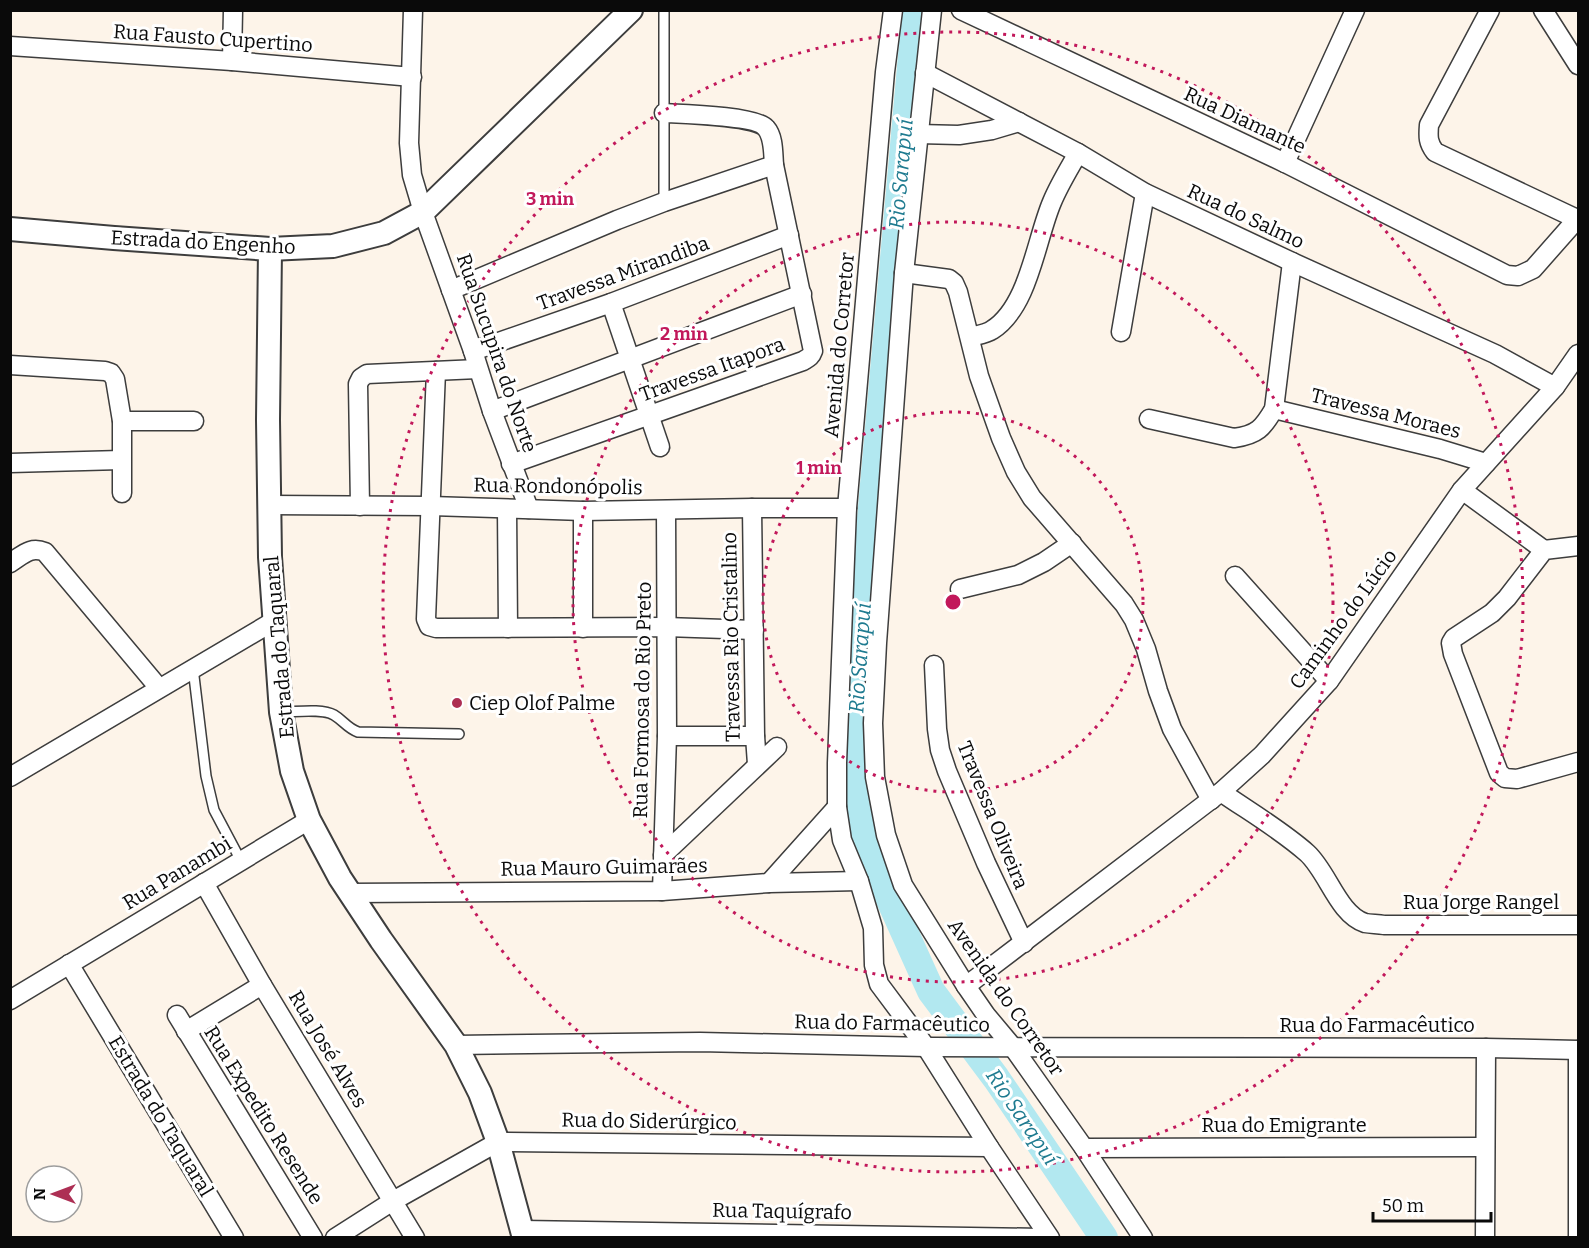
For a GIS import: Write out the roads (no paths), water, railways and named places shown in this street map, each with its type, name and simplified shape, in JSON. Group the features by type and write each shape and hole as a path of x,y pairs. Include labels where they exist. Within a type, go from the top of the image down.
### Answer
{"street":[{"path":"232,61 233,10"},
{"name":"Rua Sucupira do Norte","path":"413,10 409,143 412,175 492,411 529,509"},
{"name":"Estrada do Engenho","path":"10,229 270,249 333,246 384,233 423,212 631,10"},
{"name":"Avenida do Corretor","path":"893,10 885,72 847,508 837,807 842,840 859,881 873,928 874,965 879,984 934,1046 989,1147 1050,1238"},
{"name":"Avenida do Corretor","path":"932,10 904,273 876,666 873,723 875,777 886,835 903,885 986,1016 1012,1046 1084,1148 1143,1238"},
{"name":"Rua Diamante","path":"961,10 1285,163 1507,275 1518,276 1533,269 1578,219"},
{"path":"1285,163 1355,10"},
{"path":"1490,10 1430,125 1428,138 1430,145 1435,152 1578,219"},
{"path":"1543,10 1578,65"},
{"name":"Rua Fausto Cupertino","path":"10,46 232,61 412,77"},
{"name":"Rua do Salmo","path":"925,73 1078,153 1145,193 1495,354 1555,387"},
{"name":"Travessa Itapora","path":"511,464 803,361 811,356 813,351 774,165 771,137 765,126 731,118 664,113"},
{"path":"918,134 959,135 992,130 1019,122"},
{"path":"970,337 991,331 1002,322 1014,306 1029,275 1052,203 1078,153"},
{"path":"451,290 664,202 774,165"},
{"path":"1121,332 1145,193"},
{"name":"Travessa Mirandiba","path":"473,351 611,303 789,235"},
{"name":"Estrada do Taquaral","path":"270,249 269,505 281,712 292,771 309,820 340,878 456,1045 480,1093 498,1142 523,1234"},
{"path":"1149,419 1234,438 1247,436 1258,431 1265,424 1274,409 1292,262"},
{"path":"904,273 949,279 954,283 979,376 1016,472 1032,498 1124,604 1146,649 1172,729 1216,796"},
{"path":"492,411 802,294"},
{"path":"611,303 660,447"},
{"name":"Caminho do Lúcio","path":"966,986 1216,796 1262,755 1329,681 1462,490 1555,387 1578,354"},
{"path":"10,365 111,373 115,379 122,421 122,493"},
{"path":"360,506 357,384 361,378 367,374 478,369"},
{"path":"436,370 426,619 429,626 436,628 666,627 754,630"},
{"name":"Travessa Moraes","path":"1274,409 1440,449 1486,463"},
{"path":"122,421 194,421"},
{"path":"10,463 121,460"},
{"path":"1462,490 1544,550 1578,546"},
{"name":"Rua Rondonópolis","path":"269,505 431,506 583,511 847,508"},
{"name":"Travessa Rio Cristalino","path":"752,508 754,736 757,764"},
{"path":"507,509 508,628"},
{"name":"Rua Formosa do Rio Preto","path":"662,891 667,736 666,510"},
{"path":"583,511 583,628"},
{"path":"960,589 1018,575 1044,562 1072,543"},
{"path":"10,563 29,551 37,549 45,552 159,688"},
{"path":"1544,550 1507,598 1492,613 1454,638 1451,647 1499,773 1505,778 1517,779 1578,762"},
{"path":"1235,576 1329,681"},
{"path":"10,777 274,621"},
{"name":"Travessa Oliveira","path":"934,665 940,750 986,863 1024,943"},
{"path":"667,736 754,736"},
{"path":"663,855 777,747"},
{"name":"Rua Jorge Rangel","path":"1216,796 1286,836 1309,855 1349,912 1358,920 1368,924 1578,924"},
{"path":"769,883 837,807"},
{"name":"Rua Panambi","path":"10,1000 309,820"},
{"name":"Rua Mauro Guimarães","path":"350,893 662,891 769,883 859,881"},
{"name":"Rua José Alves","path":"204,883 262,985 415,1238"},
{"name":"Estrada do Taquaral","path":"69,964 234,1238"},
{"name":"Rua Expedito Resende","path":"262,985 181,1023 313,1238"},
{"name":"Rua do Farmacêutico","path":"456,1045 700,1042 934,1046 1578,1050"},
{"path":"1485,1238 1486,1048"},
{"path":"1578,1050 1578,1238"},
{"name":"Rua do Siderúrgico","path":"335,1238 393,1201 498,1142 989,1147"},
{"name":"Rua do Emigrante","path":"1084,1148 1485,1147"},
{"name":"Rua Taquígrafo","path":"523,1234 1041,1238"}],"lane":[{"path":"664,10 664,202"},
{"path":"193,669 206,776 214,810 241,861"},
{"path":"281,712 326,712 358,732 459,734"}],"waterway":[{"name":"Rio Sarapuí","path":"916,10 858,665 853,761 863,840 931,991 996,1078 1104,1238"}],"place":[{"name":"Ciep Olof Palme","path":"457,703"}]}
